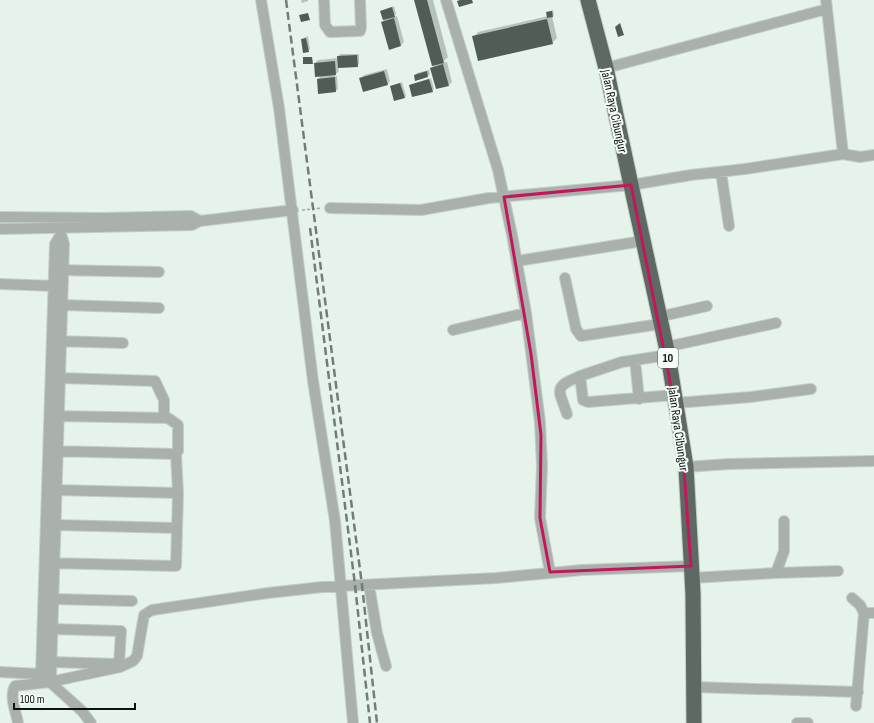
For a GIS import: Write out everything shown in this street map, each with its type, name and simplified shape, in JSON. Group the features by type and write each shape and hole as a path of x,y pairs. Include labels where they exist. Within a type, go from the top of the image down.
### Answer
{"highway":[{"name":"Jalan Raya Cibungur","path":"588,0 606,68 632,185 659,320 667,351 686,467 691,572 694,723"}],"street":[{"path":"261,0 279,108 293,210 298,269 313,381 333,506 353,723"},
{"path":"324,0 325,25 330,32 335,33 360,31 360,0"},
{"path":"446,0 498,170 517,261 526,314 540,428 542,466 540,518 550,572"},
{"path":"606,68 827,4 843,154"},
{"path":"330,208 421,210 504,197 632,185 691,175 843,154 860,157 874,155"},
{"path":"721,172 729,226"},
{"path":"0,230 61,232 192,225 200,221 293,210"},
{"path":"0,217 61,218 191,216 200,221"},
{"path":"54,416 60,378 54,286 64,244 61,232 61,218"},
{"path":"517,261 643,241"},
{"path":"59,270 159,272"},
{"path":"0,672 50,674 53,599 50,563 54,416 57,341 62,305 59,270"},
{"path":"565,278 576,329 581,336 659,320 707,306"},
{"path":"1,284 54,286"},
{"path":"62,305 159,308"},
{"path":"453,330 526,314"},
{"path":"567,414 560,392 560,387 564,383 580,376 599,369 776,323"},
{"path":"57,341 123,343"},
{"path":"635,360 639,399"},
{"path":"580,376 581,396 583,400 588,402 639,399 751,397 811,390"},
{"path":"60,378 155,381 164,400 164,418"},
{"path":"50,563 176,566 178,493 176,454 178,451 178,425 168,418 54,416"},
{"path":"53,451 176,454"},
{"path":"41,674 50,563 55,525 56,490 53,451"},
{"path":"686,467 729,464 874,460"},
{"path":"56,490 178,493"},
{"path":"776,573 784,551 784,521"},
{"path":"55,525 177,528"},
{"path":"18,723 12,690 15,686 50,682 120,667 133,661 137,656 144,615 152,610 268,593 341,586 496,578 550,572 776,573 838,571"},
{"path":"369,585 377,633 386,666"},
{"path":"852,598 869,613 856,706"},
{"path":"53,599 132,601"},
{"path":"51,662 120,664 120,631 52,629"},
{"path":"50,682 82,711 91,723"},
{"path":"694,686 858,692"},
{"path":"796,723 808,723"}],"path":[{"path":"293,210 330,208"}],"highlighted area":[{"path":"631,185 682,442 691,566 550,572 540,518 541,435 531,354 504,197"}],"building":[{"path":"414,0 427,0 444,63 432,66"},
{"path":"472,0 473,3 459,7 457,1"},
{"path":"392,7 395,17 383,20 380,11"},
{"path":"552,11 553,17 547,18 546,12"},
{"path":"308,13 310,20 301,22 299,15"},
{"path":"394,18 401,46 389,50 381,22"},
{"path":"547,19 553,44 478,61 472,36"},
{"path":"620,23 624,35 618,37 615,27"},
{"path":"306,38 309,52 303,53 301,39"},
{"path":"357,55 358,67 338,68 337,56"},
{"path":"303,57 312,57 313,64 303,64"},
{"path":"335,61 336,75 315,77 314,63"},
{"path":"443,64 449,86 436,89 430,68"},
{"path":"384,71 388,85 363,92 359,78"},
{"path":"427,71 428,77 415,81 414,75"},
{"path":"335,77 336,92 318,94 317,79"},
{"path":"429,79 433,92 412,97 409,85"},
{"path":"400,83 405,98 394,101 390,86"}],"railway":[{"path":"286,0 362,585 377,723"},
{"path":"310,228 355,585 370,723"}]}
